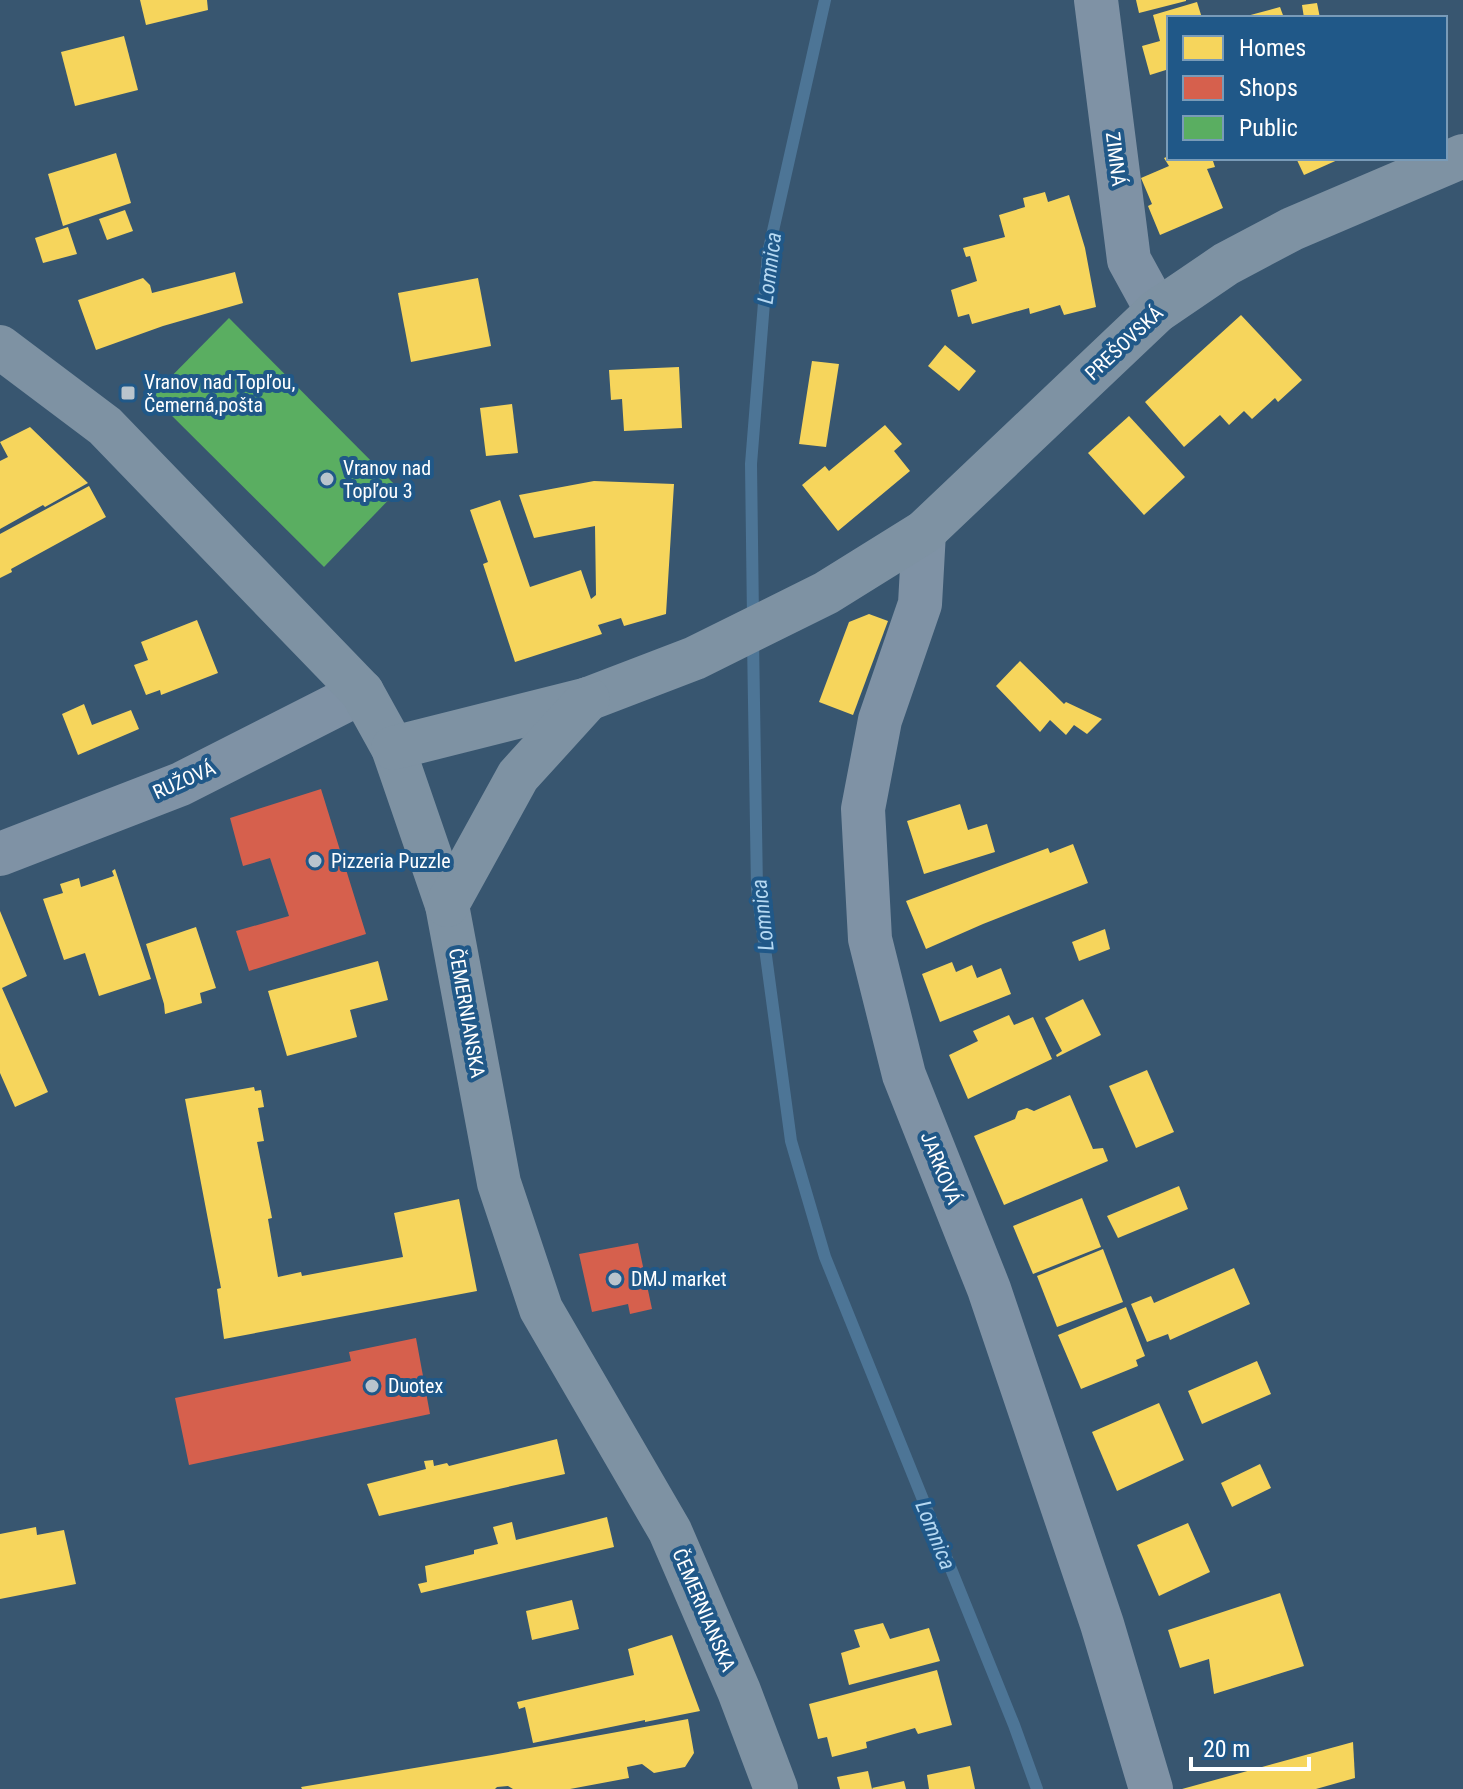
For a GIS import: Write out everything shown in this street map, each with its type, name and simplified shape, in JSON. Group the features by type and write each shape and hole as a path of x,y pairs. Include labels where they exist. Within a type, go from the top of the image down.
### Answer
{"main road":[{"name":"PREŠOVSKÁ","path":"393,748 588,699 695,658 826,593 924,532 1157,311 1226,264 1292,229 1463,156"},
{"name":"ČEMERNIANSKA","path":"0,347 105,426 362,692 393,748 447,905 499,1183 541,1309 670,1531 739,1691 776,1789"},
{"path":"447,905 518,776 588,699"}],"street":[{"name":"ZIMNÁ","path":"1096,0 1129,260 1157,311"},
{"name":"JARKOVÁ","path":"924,532 920,604 880,720 863,809 870,939 904,1075 989,1289 1102,1624 1151,1789"},
{"name":"RUŽOVÁ","path":"0,854 181,784 362,692"}],"building: Homes":[{"path":"140,0 207,0 208,10 146,25"},
{"path":"1136,0 1186,0 1186,1 1139,13"},
{"path":"1197,2 1201,16 1167,16 1167,70 1150,75 1142,46 1160,41 1153,15"},
{"path":"1317,3 1320,16 1304,16 1302,5"},
{"path":"1280,7 1283,16 1247,16"},
{"path":"124,36 138,90 75,106 61,52"},
{"path":"116,153 131,203 63,226 48,174"},
{"path":"1164,158 1213,160 1215,167 1207,169 1223,208 1160,235 1141,178 1169,166"},
{"path":"1297,160 1338,160 1304,175"},
{"path":"1045,192 1048,202 1069,195 1085,248 1096,307 1064,315 1060,305 1030,314 1029,308 972,324 969,314 958,317 951,290 977,281 970,256 966,257 963,248 1005,237 999,215 1025,207 1023,198"},
{"path":"125,210 133,231 107,240 99,219"},
{"path":"68,227 77,254 43,263 35,238"},
{"path":"235,272 243,303 163,326 96,350 78,300 143,278 150,285 152,293"},
{"path":"478,278 491,346 411,362 398,293"},
{"path":"1241,315 1302,380 1278,402 1275,398 1252,419 1244,411 1229,425 1220,415 1184,447 1145,402"},
{"path":"945,345 976,371 959,391 928,366"},
{"path":"812,361 839,364 826,447 799,444"},
{"path":"679,367 682,428 624,431 622,399 611,400 609,370"},
{"path":"512,404 518,453 486,456 480,408"},
{"path":"1129,416 1185,477 1144,515 1088,453"},
{"path":"885,425 902,444 894,451 910,471 838,531 802,485 825,466 829,471"},
{"path":"30,427 88,483 0,529 0,461 8,457 0,442"},
{"path":"594,481 674,484 666,614 624,626 621,618 598,625 602,634 515,662 483,564 488,562 470,510 500,500 530,587 581,570 591,599 596,595 595,526 534,538 519,495"},
{"path":"89,486 106,517 0,578 0,534"},
{"path":"869,614 888,621 853,715 819,702 849,622"},
{"path":"197,620 218,673 161,695 160,690 146,695 134,665 148,660 141,642"},
{"path":"1020,661 1064,704 1066,702 1102,719 1087,734 1074,725 1066,735 1050,720 1040,732 996,686"},
{"path":"84,704 92,725 131,710 139,729 78,755 62,714"},
{"path":"960,804 968,830 987,824 995,852 924,874 907,821"},
{"path":"1073,844 1088,883 926,949 906,901 1048,848 1050,853"},
{"path":"115,869 151,979 99,996 85,953 64,960 43,899 63,893 60,884 79,878 81,887 114,876 112,871"},
{"path":"0,911 27,976 2,988 48,1092 15,1107 0,1073"},
{"path":"196,927 216,988 200,993 202,1003 165,1014 146,944"},
{"path":"1105,929 1110,949 1079,961 1072,942"},
{"path":"378,961 388,1000 350,1010 357,1037 287,1056 268,991"},
{"path":"952,962 956,972 972,965 977,978 1001,968 1011,994 940,1022 922,974"},
{"path":"1083,999 1101,1035 1057,1057 1062,1051 1045,1018"},
{"path":"1009,1015 1014,1025 1033,1017 1052,1059 968,1099 949,1055 978,1041 973,1031"},
{"path":"1147,1070 1174,1132 1136,1148 1109,1086"},
{"path":"254,1087 255,1091 261,1090 264,1107 258,1108 264,1141 257,1142 272,1218 268,1219 278,1277 301,1272 302,1276 403,1257 394,1213 459,1199 477,1291 224,1339 217,1289 221,1288 185,1099"},
{"path":"1070,1095 1093,1149 1103,1148 1108,1161 1004,1205 974,1136 1015,1119 1018,1111 1027,1108 1034,1111"},
{"path":"1179,1186 1188,1209 1118,1238 1107,1216"},
{"path":"1082,1198 1101,1247 1033,1274 1013,1226"},
{"path":"1103,1249 1123,1302 1057,1327 1037,1276"},
{"path":"1234,1268 1250,1304 1170,1340 1168,1334 1147,1342 1131,1304 1151,1296 1154,1303"},
{"path":"1126,1307 1145,1356 1136,1360 1138,1366 1081,1389 1058,1335"},
{"path":"1257,1361 1271,1394 1202,1424 1188,1391"},
{"path":"1159,1403 1184,1460 1117,1491 1092,1432"},
{"path":"557,1439 565,1474 379,1516 367,1484 426,1469 424,1461 433,1460 434,1466 447,1463 449,1466"},
{"path":"1260,1464 1271,1488 1232,1507 1221,1483"},
{"path":"607,1517 614,1547 421,1593 418,1584 427,1582 425,1566 474,1554 474,1550 498,1544 493,1527 512,1522 516,1540"},
{"path":"1188,1523 1210,1572 1159,1596 1137,1545"},
{"path":"36,1527 37,1535 64,1530 76,1584 0,1599 0,1534"},
{"path":"1280,1593 1304,1666 1214,1694 1209,1659 1180,1668 1168,1630"},
{"path":"572,1600 579,1629 532,1640 526,1611"},
{"path":"883,1623 890,1639 929,1628 940,1661 849,1685 841,1653 860,1647 854,1630"},
{"path":"672,1635 700,1711 533,1743 525,1707 519,1709 517,1702 634,1675 628,1649"},
{"path":"937,1670 952,1725 918,1734 915,1728 866,1742 867,1748 832,1757 827,1737 818,1739 809,1704"},
{"path":"688,1719 694,1753 685,1767 654,1773 642,1764 627,1767 629,1778 570,1789 513,1789 508,1786 495,1789 301,1787 492,1755"},
{"path":"1353,1742 1355,1778 1316,1789 1182,1789"},
{"path":"970,1766 975,1789 929,1789 927,1775"},
{"path":"868,1771 872,1789 840,1789 837,1777"},
{"path":"904,1781 906,1789 872,1788"}],"building: Shops":[{"path":"321,789 366,934 249,971 236,931 289,916 270,858 243,866 230,818"},
{"name":"DMJ market","path":"638,1243 652,1309 630,1314 628,1304 592,1312 579,1254"},
{"path":"416,1338 430,1414 189,1465 175,1398 351,1361 349,1352"}],"building: Public":[{"path":"229,318 399,489 324,567 152,396"}],"waterway":[{"name":"Lomnica","path":"753,618 751,464 768,253 825,0"},
{"name":"Lomnica","path":"753,640 757,889 791,1141 825,1257 1037,1789"}],"place":[{"name":"Vranov nad Topľou, Čemerná,pošta","path":"128,393"},
{"name":"Vranov nad Topľou 3","path":"327,479"},
{"name":"Pizzeria Puzzle","path":"315,861"},
{"name":"DMJ market","path":"615,1279"},
{"name":"Duotex","path":"372,1386"}]}
